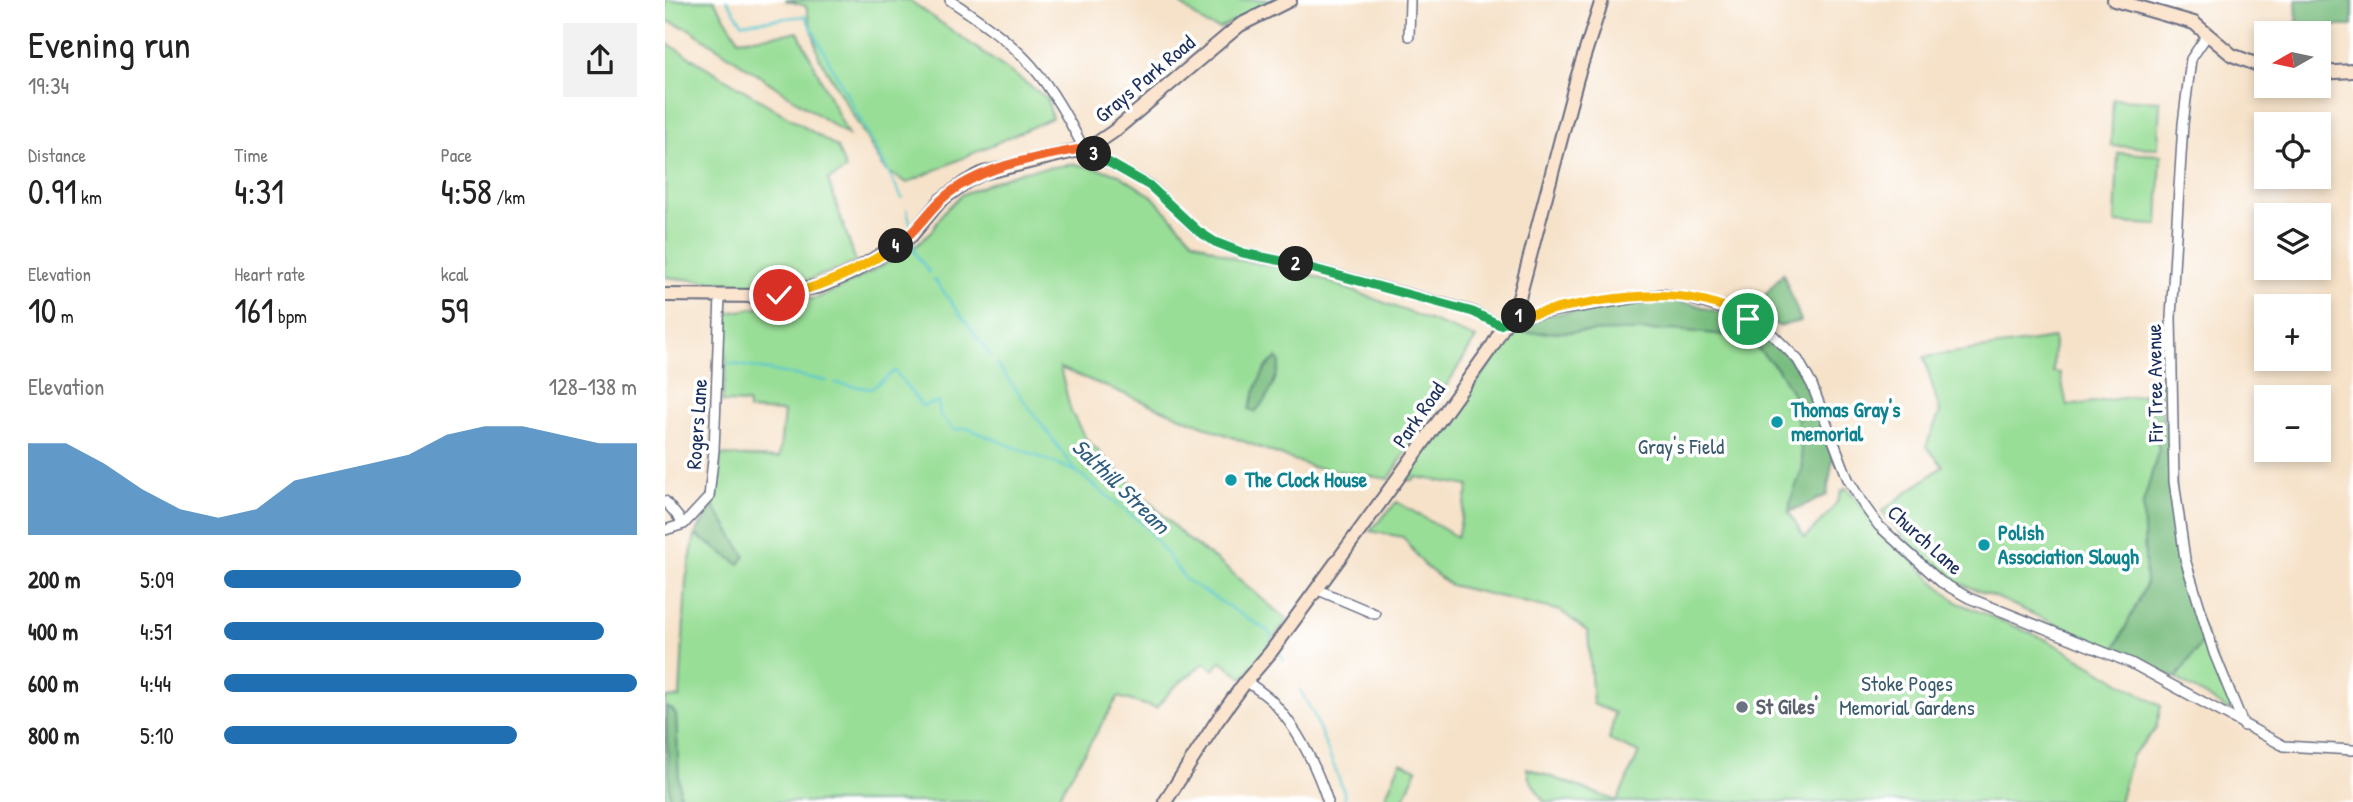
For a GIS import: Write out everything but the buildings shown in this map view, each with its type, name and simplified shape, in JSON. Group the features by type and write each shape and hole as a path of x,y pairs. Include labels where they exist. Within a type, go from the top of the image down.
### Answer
{"main road":[{"name":"Grays Park Road","path":"665,295 779,295 821,286 853,272 911,236 941,200 974,177 1003,167 1088,148 1113,132 1240,25 1290,0"},
{"name":"Park Road","path":"1165,802 1246,681 1270,653 1438,422 1493,345 1505,323 1518,298 1577,78 1602,0"},
{"path":"2114,0 2194,23 2232,55 2254,63"},
{"path":"2331,72 2353,71"}],"street":[{"path":"950,0 999,36 1031,65 1091,152 1150,186 1198,231 1215,242 1243,253 1305,266 1473,312 1500,325 1505,323"},
{"path":"1409,36 1410,0"},
{"name":"Fir Tree Avenue","path":"2208,34 2191,60 2183,124 2171,317 2174,481 2185,559 2214,653 2244,726"},
{"name":"Church Lane","path":"1505,323 1517,317 1662,294 1690,299 1742,315 1773,335 1798,360 1812,385 1848,479 1863,504 1879,526 1941,582 1969,598 2131,663 2284,746 2353,750"},
{"name":"Rogers Lane","path":"665,530 684,524 709,497 715,438 720,296"},
{"path":"665,501 684,524"},
{"path":"1316,589 1375,614"},
{"path":"1246,681 1271,700 1288,722 1319,776 1328,802"}],"green space":[{"path":"665,0 714,0 739,40 798,32 848,135 689,29 665,20"},
{"path":"785,0 909,0 1047,98 1052,118 907,183 885,170 819,57 806,6"},
{"path":"1176,0 1277,0 1219,29 1205,24"},
{"path":"2296,0 2353,0 2353,26 2331,26 2331,21 2297,21"},
{"path":"665,42 837,147 846,170 828,180 856,262 784,289 665,277"},
{"path":"2113,99 2160,101 2158,148 2111,146"},
{"path":"2118,153 2161,155 2158,225 2115,223"},
{"path":"1075,164 1116,173 1152,196 1193,240 1238,260 1299,270 1476,338 1389,479 1312,467 1060,368 1071,412 1086,439 1185,537 1287,620 1243,678 1221,661 1214,670 1204,663 1172,689 1156,708 1118,697 1055,802 680,802 676,715 670,802 665,802 665,698 680,697 686,580 695,535 739,564 745,556 713,505 719,478 720,455 779,458 784,412 748,410 748,403 722,402 726,367 724,320 727,313 817,298 841,288 914,248 931,232 943,213 961,195 1024,171"},
{"path":"1783,273 1801,321 1779,326 1755,314 1765,295"},
{"path":"1660,299 1694,304 1738,319 1776,341 1807,382 1833,458 1827,495 1789,512 1803,467 1795,398 1778,369 1754,345 1727,335 1674,330 1519,333 1518,319"},
{"path":"1674,330 1727,335 1754,345 1778,369 1795,398 1803,467 1789,512 1805,538 1831,511 1841,491 1847,488 1871,518 1958,603 2045,639 2161,706 2156,729 2132,755 2119,802 1544,802 1529,778 1527,768 1617,801 1639,753 1609,740 1615,713 1593,704 1588,632 1561,611 1450,585 1425,566 1403,537 1370,531 1397,502 1457,537 1469,486 1416,477 1413,480 1404,480 1504,345 1519,333"},
{"path":"2054,338 2053,372 2060,373 2067,406 2143,395 2159,449 2143,504 2146,585 2114,651 1998,598 1955,582 1941,568 1935,568 1906,540 1882,511 1943,466 1926,446 1940,412 1924,357"},
{"path":"1277,358 1280,362 1274,383 1255,412 1249,409 1259,381 1267,367"},
{"path":"2161,376 2163,417 2175,453 2177,553 2188,594 2206,637 2176,678 2114,651 2146,585 2143,504 2159,449 2143,395"},
{"path":"713,505 745,556 739,564 695,534"},
{"path":"2206,637 2233,705 2230,711 2176,678"},
{"path":"666,707 672,709 676,715 680,802 670,802"},
{"path":"1400,762 1417,769 1402,802 1394,802 1385,798"}],"waterway":[{"name":"Salthill Stream","path":"727,0 742,23 805,16 902,198"},
{"name":"Salthill Stream","path":"907,210 911,226"},
{"name":"Salthill Stream","path":"914,243 915,253 929,272"},
{"name":"Salthill Stream","path":"934,279 991,356"},
{"path":"729,363 827,381"},
{"name":"Salthill Stream","path":"997,364 1076,471 1146,527 1186,580 1268,631 1272,638"},
{"path":"835,383 871,389 895,371 922,406 938,402 940,415 954,430 966,428 1075,471"},
{"name":"Salthill Stream","path":"1279,652 1284,660"},
{"name":"Salthill Stream","path":"1300,690 1313,713 1344,792 1344,802"}],"place":[{"name":"Thomas Gray's memorial","path":"1777,422"},
{"name":"The Clock House","path":"1231,480"},
{"name":"Polish Association Slough","path":"1984,545"},
{"name":"St Giles'","path":"1742,707"}],"route":[{"path":"779,295 821,286 872,262 911,236 941,200 983,173 1091,147 1091,152 1099,158 1150,186 1198,231 1215,242 1243,253 1305,266 1473,312 1500,325 1517,317 1604,301 1662,294 1717,306 1748,319"}],"park label":[{"name":"Gray's Field","path":"1681,447"},
{"name":"Stoke Poges Memorial Gardens","path":"1907,696"}]}
